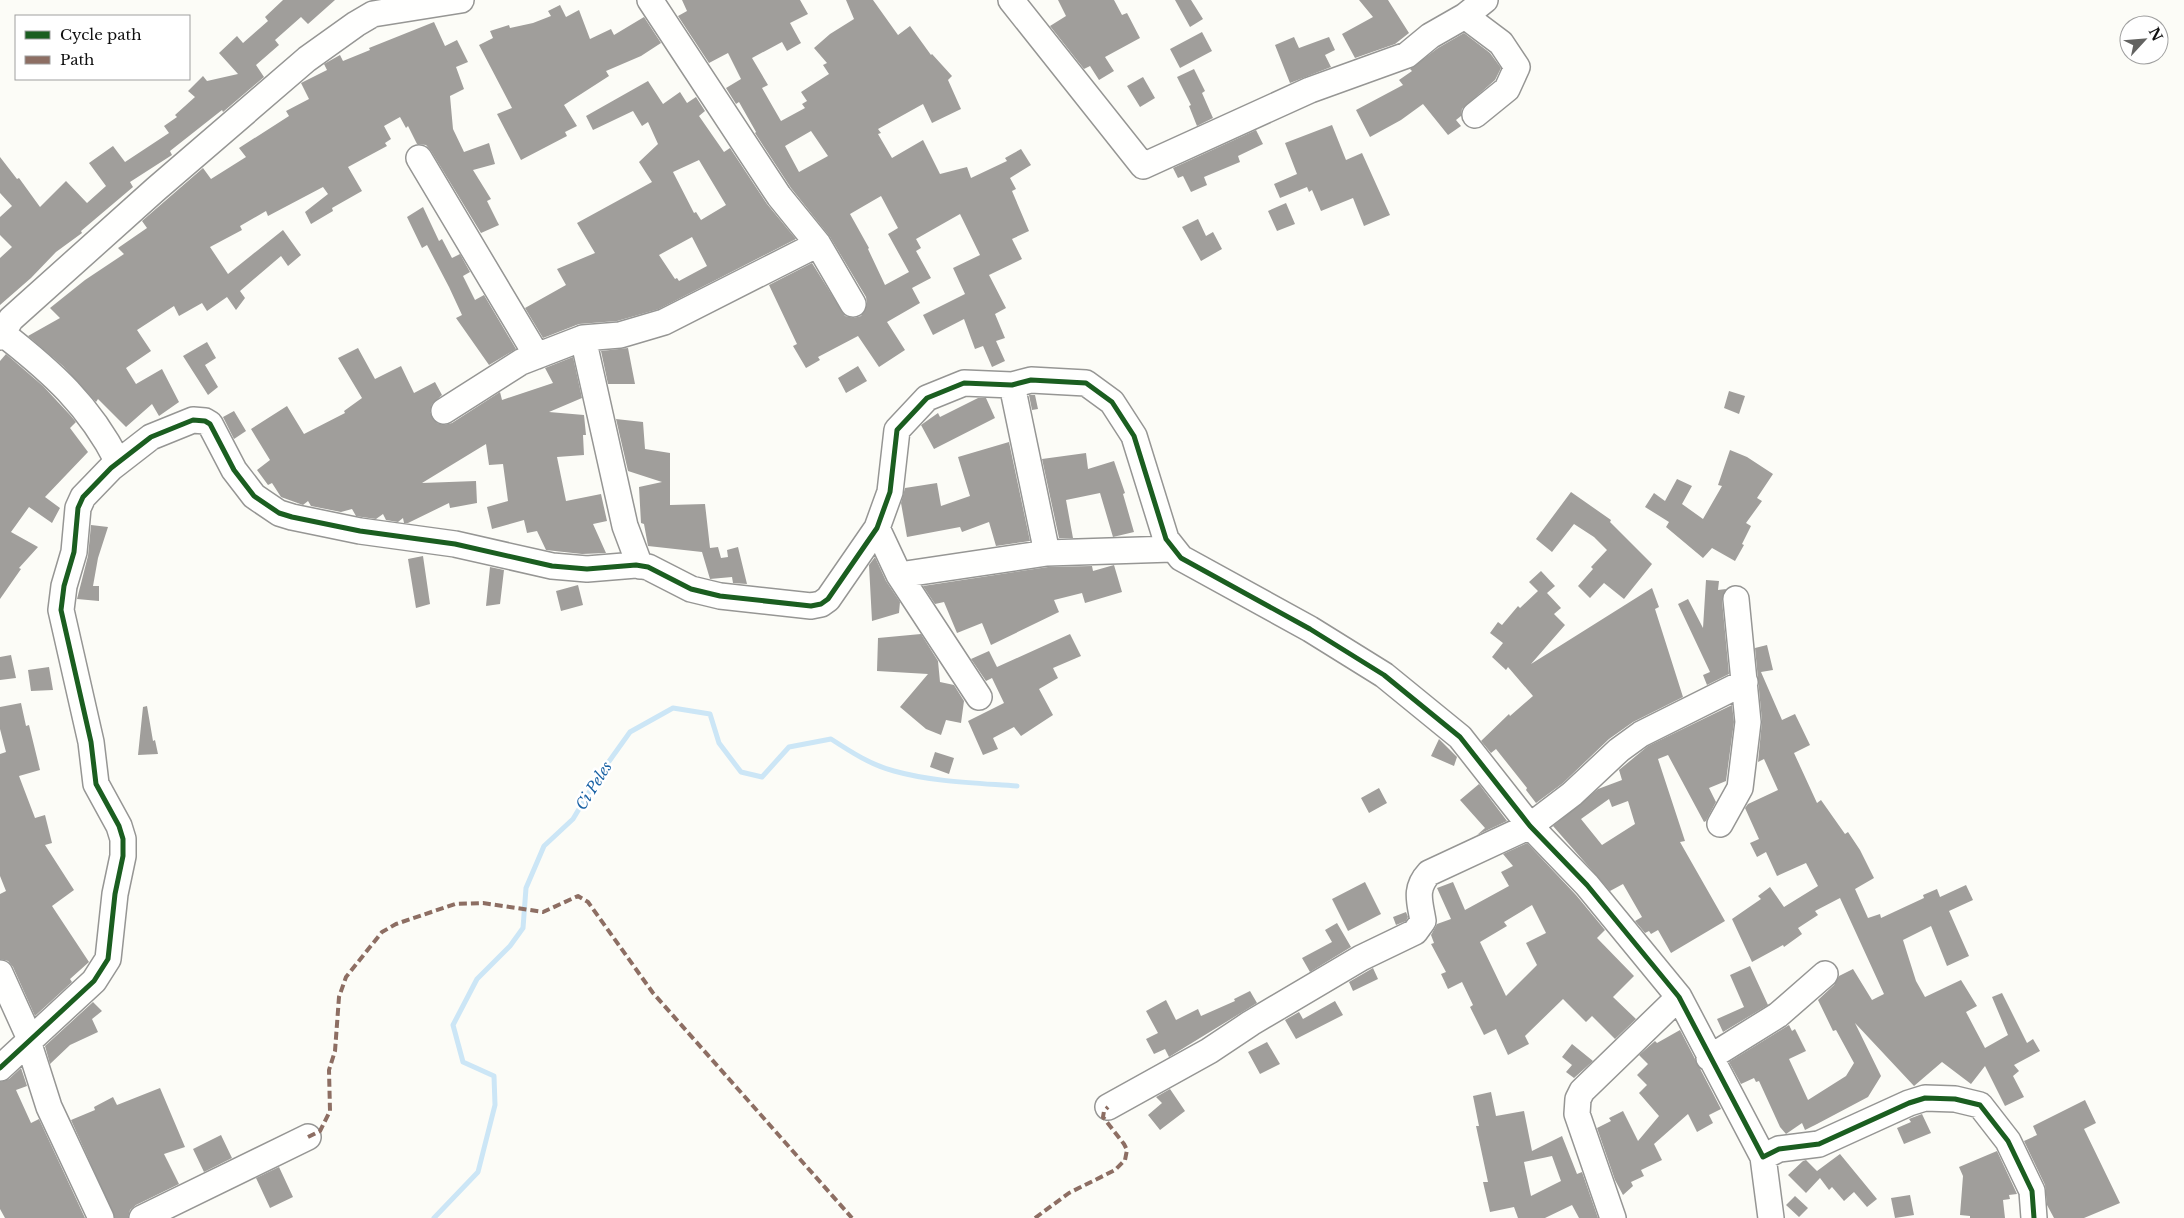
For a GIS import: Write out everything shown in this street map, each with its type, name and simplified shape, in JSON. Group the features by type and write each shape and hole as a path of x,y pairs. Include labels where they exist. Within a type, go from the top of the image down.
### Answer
{"street":[{"path":"118,462 92,418 47,368 1,335 11,319 156,189 308,59 356,24 373,14 461,0"},
{"path":"650,0 773,188 818,244 853,304"},
{"path":"1011,0 1143,166 1310,90 1407,55 1430,36 1465,16 1485,0"},
{"path":"1465,16 1500,43 1517,67 1507,89 1475,115"},
{"path":"419,158 536,356"},
{"path":"444,411 521,362 583,338 620,334 664,322 818,244"},
{"path":"583,338 625,526 640,566"},
{"path":"0,1068 94,981 108,960 115,894 123,856 123,839 119,826 96,784 91,742 61,610 64,586 74,552 78,508 83,497 118,462 151,437 199,419 210,424 234,470 254,496 278,512 292,517 360,531 454,544 552,566 587,569 640,566 662,573 691,589 720,596 811,606 820,604 828,599 877,528 890,492 898,430 927,398 964,383 1012,385 1031,380 1086,382 1112,402 1134,436 1166,539 1172,549 1181,558 1310,629 1384,675 1460,737 1530,826 1587,885 1680,997 1763,1157 1771,1218"},
{"path":"1012,385 1047,553"},
{"path":"877,528 899,575 979,698"},
{"path":"899,575 1047,553 1172,549"},
{"path":"1720,824 1740,788 1748,722 1736,599"},
{"path":"1108,1107 1209,1051 1251,1023 1361,958 1415,932 1423,921 1418,894 1419,887 1429,873 1530,826 1572,794 1619,750 1641,734 1745,682"},
{"path":"0,973 29,1040 49,1107 101,1218"},
{"path":"1710,1058 1778,1015 1825,974"},
{"path":"1613,1218 1577,1114 1578,1099 1582,1091 1680,997"},
{"path":"1763,1157 1779,1149 1819,1144 1909,1103 1925,1098 1955,1099 1980,1105 2008,1141 2032,1191 2034,1218"},
{"path":"142,1218 308,1138"}],"building":[{"path":"283,0 335,0 308,24 301,17 275,40 279,45 256,65 264,77 223,112 222,110 170,151 172,155 130,182 133,187 81,231 82,233 56,252 31,278 0,305 0,258 12,247 0,235 0,217 12,206 0,193 0,157 17,179 19,178 40,207 66,181 87,203 106,186 89,163 113,146 125,162 169,133 164,126 177,117 175,115 195,97 188,91 203,76 207,81 238,74 219,53 237,36 243,43 268,21 265,17"},
{"path":"682,0 800,0 808,14 790,23 801,43 787,51 782,42 752,58 768,85 762,88 781,121 805,108 802,104 807,101 801,92 829,74 823,65 827,63 814,48 830,34 854,19 846,0 873,0 898,35 910,26 931,55 952,76 948,80 961,109 932,123 923,104 878,129 881,133 878,134 892,158 923,140 940,174 967,167 971,178 1007,161 1005,158 1021,149 1031,165 1010,178 1016,189 1012,191 1029,231 1012,239 1022,259 989,275 1006,308 995,314 1005,338 996,341 1005,361 992,367 983,346 975,349 964,319 933,335 923,315 965,294 953,268 980,255 960,214 916,239 921,248 916,251 931,278 912,288 920,303 887,322 905,350 879,367 858,336 818,357 820,360 806,368 793,346 797,344 769,285 812,263 845,316 854,318 861,316 867,304 866,297 830,237 791,188 755,133 739,102 736,104 726,88 741,79 728,53 709,63 678,16 687,11","holes":["811,131 828,156 799,172 785,146","881,196 898,228 888,234 909,272 885,285 869,248 850,214"]},
{"path":"1058,0 1114,0 1122,15 1127,13 1140,38 1105,57 1114,71 1099,80 1090,66 1084,69 1050,26 1066,16"},
{"path":"1175,0 1191,0 1203,19 1190,27"},
{"path":"1359,0 1388,0 1409,33 1395,44 1355,58 1342,34 1373,17"},
{"path":"560,5 566,17 579,10 590,39 611,29 614,35 644,17 661,43 641,56 606,71 609,76 564,105 577,126 565,132 567,136 521,160 497,114 512,108 479,45 493,38 490,31 509,25 510,28 533,23 551,16 548,11"},
{"path":"434,22 445,46 457,40 468,62 456,67 464,89 450,96 453,129 464,152 489,143 495,164 473,170 491,199 487,201 499,225 481,233 431,151 426,145 417,144 408,126 406,128 400,117 384,126 391,139 385,143 387,146 348,167 362,191 332,208 333,211 311,224 305,212 328,194 323,187 268,216 266,211 240,226 242,230 210,247 228,274 283,230 301,255 288,266 281,256 240,291 245,298 236,310 227,297 207,311 202,303 179,316 174,306 137,330 151,351 126,368 136,384 162,369 179,402 159,416 152,404 126,427 98,399 96,402 63,366 28,336 60,318 50,308 85,280 124,254 118,248 147,228 142,221 203,168 211,179 246,157 239,148 289,116 286,111 309,99 301,83 327,70 324,64 340,55 343,61 370,50 369,48"},
{"path":"1202,32 1212,51 1180,68 1170,49"},
{"path":"1464,33 1490,53 1501,68 1495,80 1462,109 1461,116 1456,120 1461,126 1448,135 1423,104 1401,120 1370,137 1356,110 1403,85 1399,80 1412,71 1410,69 1438,48"},
{"path":"1294,37 1299,48 1329,37 1335,50 1325,55 1331,67 1290,83 1275,45"},
{"path":"1194,69 1205,91 1202,93 1213,118 1197,126 1189,106 1191,105 1177,77"},
{"path":"1143,77 1155,98 1140,107 1127,86"},
{"path":"648,81 663,104 680,92 687,103 696,97 705,111 699,116 724,152 730,148 767,204 796,239 659,309 617,321 579,324 543,338 525,308 566,285 557,269 595,253 577,223 652,182 639,162 658,144 648,122 642,126 633,111 593,130 586,116","holes":["699,160 726,205 701,220 696,212 694,213 673,172","692,237 707,266 679,281 677,278 675,279 659,255"]},
{"path":"1332,125 1346,160 1362,153 1390,215 1364,226 1353,198 1321,211 1312,190 1309,192 1307,187 1280,198 1274,184 1297,174 1285,143"},
{"path":"1256,130 1263,144 1238,156 1240,162 1204,177 1207,185 1191,192 1183,176 1178,178 1173,168"},
{"path":"1286,203 1295,224 1277,231 1268,211"},
{"path":"423,207 439,241 442,239 452,258 460,254 470,272 463,276 475,300 484,295 516,349 489,365 456,318 462,315 449,287 427,245 422,248 407,217"},
{"path":"1198,219 1206,236 1213,232 1222,249 1201,261 1182,227"},
{"path":"207,342 216,358 205,365 218,387 208,395 183,356"},
{"path":"358,348 375,379 401,366 414,393 435,382 442,395 432,404 430,412 437,423 444,425 452,423 500,392 502,400 553,383 545,368 573,357 582,398 549,412 584,415 586,435 583,435 584,455 557,457 566,501 601,494 607,521 593,524 606,553 582,554 546,550 537,531 527,533 524,520 492,529 487,507 508,501 503,464 489,465 486,444 422,483 476,481 477,503 450,508 449,503 408,523 404,523 403,518 398,522 386,520 383,514 376,519 356,516 352,509 341,512 311,506 308,501 303,505 281,497 272,483 268,485 257,470 270,460 251,429 287,406 304,434 345,413 344,411 362,398 338,358"},
{"path":"628,348 635,384 608,384 601,351"},
{"path":"6,354 43,386 71,416 76,422 70,428 88,452 45,497 60,508 52,523 29,507 11,532 38,547 19,568 21,569 0,599 0,361"},
{"path":"858,366 867,381 846,393 838,378"},
{"path":"1729,391 1745,396 1739,414 1724,408"},
{"path":"1029,395 1035,395 1038,409 1032,410"},
{"path":"978,398 986,398 995,418 934,449 921,425 938,413 940,417"},
{"path":"234,411 246,431 234,439 223,417"},
{"path":"616,419 643,422 645,449 670,453 670,505 705,504 710,548 718,547 721,558 728,557 727,550 738,547 747,584 733,583 732,577 710,579 702,552 648,546 644,524 641,523 639,487 662,482 628,471"},
{"path":"1009,442 1030,541 996,546 989,522 962,532 960,527 907,537 901,503 905,488 937,483 941,506 970,496 958,457"},
{"path":"1730,450 1747,457 1773,474 1757,498 1762,501 1746,523 1751,526 1742,544 1744,545 1735,561 1712,548 1703,558 1666,527 1669,522 1645,507 1654,493 1665,501 1677,479 1692,486 1682,504 1703,519 1722,486 1718,485"},
{"path":"1086,453 1088,469 1114,461 1125,493 1123,494 1134,532 1113,537 1100,493 1066,500 1073,538 1059,538 1042,459"},
{"path":"1571,492 1611,520 1610,522 1652,564 1624,599 1604,583 1590,598 1578,586 1593,569 1591,567 1607,550 1594,537 1574,524 1552,552 1536,539"},
{"path":"91,525 108,527 98,558 93,586 99,586 99,601 77,599 88,556"},
{"path":"423,556 430,604 416,608 408,559"},
{"path":"875,557 886,581 900,602 899,613 872,621 869,565"},
{"path":"1114,565 1122,592 1085,603 1082,593 1054,600 1059,612 991,645 982,623 957,633 944,602 935,604 923,586 1048,567 1092,566 1093,571"},
{"path":"490,567 504,570 500,604 486,606"},
{"path":"1541,571 1555,586 1547,593 1561,608 1554,614 1565,625 1531,664 1652,588 1659,607 1655,609 1683,697 1633,722 1609,739 1563,783 1536,803 1526,790 1527,788 1496,749 1491,753 1481,741 1509,714 1510,716 1533,696 1508,667 1506,670 1492,657 1503,643 1490,633 1498,622 1502,625 1518,606 1520,608 1538,591 1529,582"},
{"path":"1706,580 1719,581 1718,590 1726,589 1722,600 1729,674 1707,685 1703,675 1710,672 1678,604 1688,599 1703,628"},
{"path":"578,585 583,605 561,611 556,591"},
{"path":"921,634 938,661 940,682 954,685 964,701 961,723 946,720 941,735 926,729 900,707 928,674 877,671 878,638"},
{"path":"1070,634 1081,656 1053,668 1058,678 1039,689 1053,715 1021,736 1014,727 993,738 998,749 983,755 968,721 1004,703 992,678 986,681 971,659 989,651 997,667"},
{"path":"1767,645 1773,670 1761,672 1782,720 1795,714 1810,745 1794,753 1817,803 1821,800 1845,834 1848,832 1860,850 1874,878 1855,889 1868,918 1880,914 1881,918 1924,898 1923,895 1937,889 1940,897 1966,885 1973,900 1949,911 1969,956 1947,966 1931,926 1903,940 1916,981 1925,997 1961,980 1977,1006 1966,1012 1985,1048 2008,1035 1992,997 2002,993 2027,1043 2033,1039 2040,1051 2014,1065 2019,1071 2013,1076 2024,1097 2005,1106 1985,1066 1971,1084 1942,1062 1914,1086 1855,1023 1881,1076 1868,1097 1805,1130 1802,1123 1786,1134 1780,1127 1759,1081 1756,1082 1754,1078 1741,1084 1729,1062 1789,1025 1792,1031 1795,1029 1806,1051 1789,1059 1808,1100 1846,1076 1854,1063 1836,1030 1833,1031 1818,1000 1834,985 1839,976 1853,969 1872,1000 1884,994 1840,898 1815,911 1818,915 1798,928 1802,934 1784,947 1783,945 1752,962 1732,919 1761,899 1758,896 1770,887 1784,907 1818,886 1806,863 1777,876 1766,852 1757,857 1750,843 1759,839 1745,808 1748,804 1778,790 1764,759 1758,762 1762,721 1755,648"},
{"path":"11,655 16,678 0,680 0,657"},
{"path":"49,667 53,690 31,691 28,670"},
{"path":"21,703 26,726 29,725 40,770 19,776 35,818 45,815 52,843 45,845 74,890 52,906 89,962 70,979 72,982 35,1016 13,967 8,961 0,959 0,894 6,891 0,876 0,754 6,752 0,729 0,707"},
{"path":"1732,705 1734,722 1726,781 1709,788 1716,802 1706,821 1704,822 1668,755 1658,759 1685,841 1680,842 1725,921 1671,953 1658,930 1651,934 1649,931 1645,933 1635,921 1642,917 1623,884 1610,891 1553,826 1598,789 1622,780 1619,770 1648,746","holes":["1609,799 1612,807 1628,801 1635,824 1602,845 1581,819"]},
{"path":"147,706 153,741 155,740 158,754 138,755 143,707"},
{"path":"1439,739 1457,757 1454,766 1431,756"},
{"path":"935,752 954,758 949,774 930,767"},
{"path":"1479,784 1507,821 1477,835 1485,828 1460,800"},
{"path":"1379,788 1387,803 1369,813 1361,798"},
{"path":"1527,843 1576,895 1605,930 1597,938 1634,976 1613,997 1636,1019 1615,1039 1592,1016 1586,1022 1563,999 1525,1036 1529,1044 1508,1055 1496,1029 1484,1035 1470,1007 1473,1005 1462,982 1448,989 1441,974 1446,972 1431,944 1434,943 1431,935 1437,924 1451,919 1437,888 1453,882 1465,910 1509,886 1501,872 1513,866 1503,854","holes":["1532,905 1546,933 1526,943 1537,965 1506,996 1480,942 1507,926 1504,922"]},
{"path":"1365,882 1381,914 1348,931 1332,899"},
{"path":"1406,912 1408,917 1406,921 1396,925 1393,917"},
{"path":"1337,923 1351,947 1310,972 1302,958 1332,942 1325,930"},
{"path":"1750,966 1768,1005 1723,1032 1717,1019 1744,1007 1730,975"},
{"path":"1373,968 1378,979 1353,991 1349,982"},
{"path":"1250,991 1257,1003 1169,1057 1165,1049 1154,1054 1146,1039 1158,1033 1146,1011 1166,1000 1176,1020 1198,1009 1201,1016 1235,1001 1234,999"},
{"path":"1335,1001 1343,1015 1296,1039 1285,1020 1299,1012 1303,1019"},
{"path":"93,1002 102,1011 92,1019 98,1032 70,1045 50,1064 45,1046"},
{"path":"1680,1030 1721,1109 1709,1115 1713,1123 1697,1132 1688,1114 1654,1144 1662,1160 1641,1170 1644,1176 1631,1182 1633,1186 1623,1195 1615,1180 1597,1128 1611,1121 1609,1118 1623,1111 1638,1141 1659,1116 1639,1093 1647,1085 1637,1075 1648,1064 1639,1055 1655,1041 1657,1043"},
{"path":"1267,1042 1280,1064 1260,1074 1248,1052"},
{"path":"1572,1044 1593,1061 1574,1078 1566,1072 1572,1065 1562,1057"},
{"path":"21,1068 27,1086 16,1090 31,1123 39,1119 85,1218 5,1218 0,1209 0,1082 9,1079"},
{"path":"160,1088 185,1147 164,1154 179,1184 136,1205 130,1210 128,1218 115,1218 71,1120 95,1110 94,1107 113,1097 117,1105"},
{"path":"1170,1089 1185,1111 1160,1130 1148,1115 1162,1103 1156,1097"},
{"path":"1491,1092 1496,1116 1524,1111 1532,1151 1562,1136 1577,1174 1582,1172 1598,1218 1579,1218 1572,1205 1545,1218 1518,1218 1514,1207 1490,1212 1483,1182 1488,1182 1476,1126 1479,1126 1473,1096","holes":["1552,1156 1561,1181 1531,1196 1524,1162"]},
{"path":"2085,1100 2096,1123 2084,1129 2120,1203 2084,1218 2054,1218 2047,1205 2045,1185 2024,1141 2037,1135 2033,1126"},
{"path":"1922,1114 1931,1133 1904,1144 1897,1128 1911,1122 1909,1119"},
{"path":"221,1135 232,1158 204,1172 193,1149"},
{"path":"1997,1151 2017,1194 2009,1195 2010,1199 2003,1200 2005,1218 1970,1218 1970,1216 1960,1215 1963,1176 1959,1167"},
{"path":"1840,1154 1877,1199 1867,1207 1854,1192 1844,1201 1832,1187 1829,1190 1820,1178 1806,1193 1788,1175 1803,1161 1806,1160 1817,1171"},
{"path":"279,1167 293,1197 270,1208 256,1178"},
{"path":"1910,1195 1914,1215 1895,1218 1891,1198"},
{"path":"1795,1196 1808,1208 1799,1217 1786,1205"}],"waterway":[{"name":"Ci Peles","path":"434,1218 478,1172 495,1105 494,1076 463,1062 453,1025 477,979 510,946 523,928 526,888 544,846 573,819 600,774 630,732 673,708 710,714 719,743 741,772 762,777 789,747 831,739 869,762 909,775 939,780 1017,786"}],"marked path":[{"path":"308,1137 320,1131 330,1111 329,1070 335,1051 339,997 346,977 382,932 396,924 455,904 483,903 543,912 578,896 588,902 653,993 852,1218"},
{"path":"1035,1218 1069,1193 1115,1170 1125,1160 1127,1150 1124,1144 1103,1117 1104,1111 1108,1107"}],"cycle path":[{"path":"0,1068 94,981 108,959 115,894 123,856 123,839 119,826 96,784 91,742 61,610 64,586 74,552 78,508 83,497 111,468 151,437 193,420 205,421 210,424 234,470 254,496 279,513 292,517 360,531 455,544 552,566 587,569 636,565 648,567 691,589 720,596 811,606 821,604 828,599 877,528 890,492 897,430 927,398 964,383 1012,385 1031,380 1086,383 1112,402 1134,436 1166,539 1181,558 1310,629 1384,675 1460,737 1530,826 1587,885 1679,997 1763,1157 1779,1149 1819,1144 1909,1103 1925,1098 1955,1099 1980,1105 2008,1141 2032,1191 2034,1218"}]}
